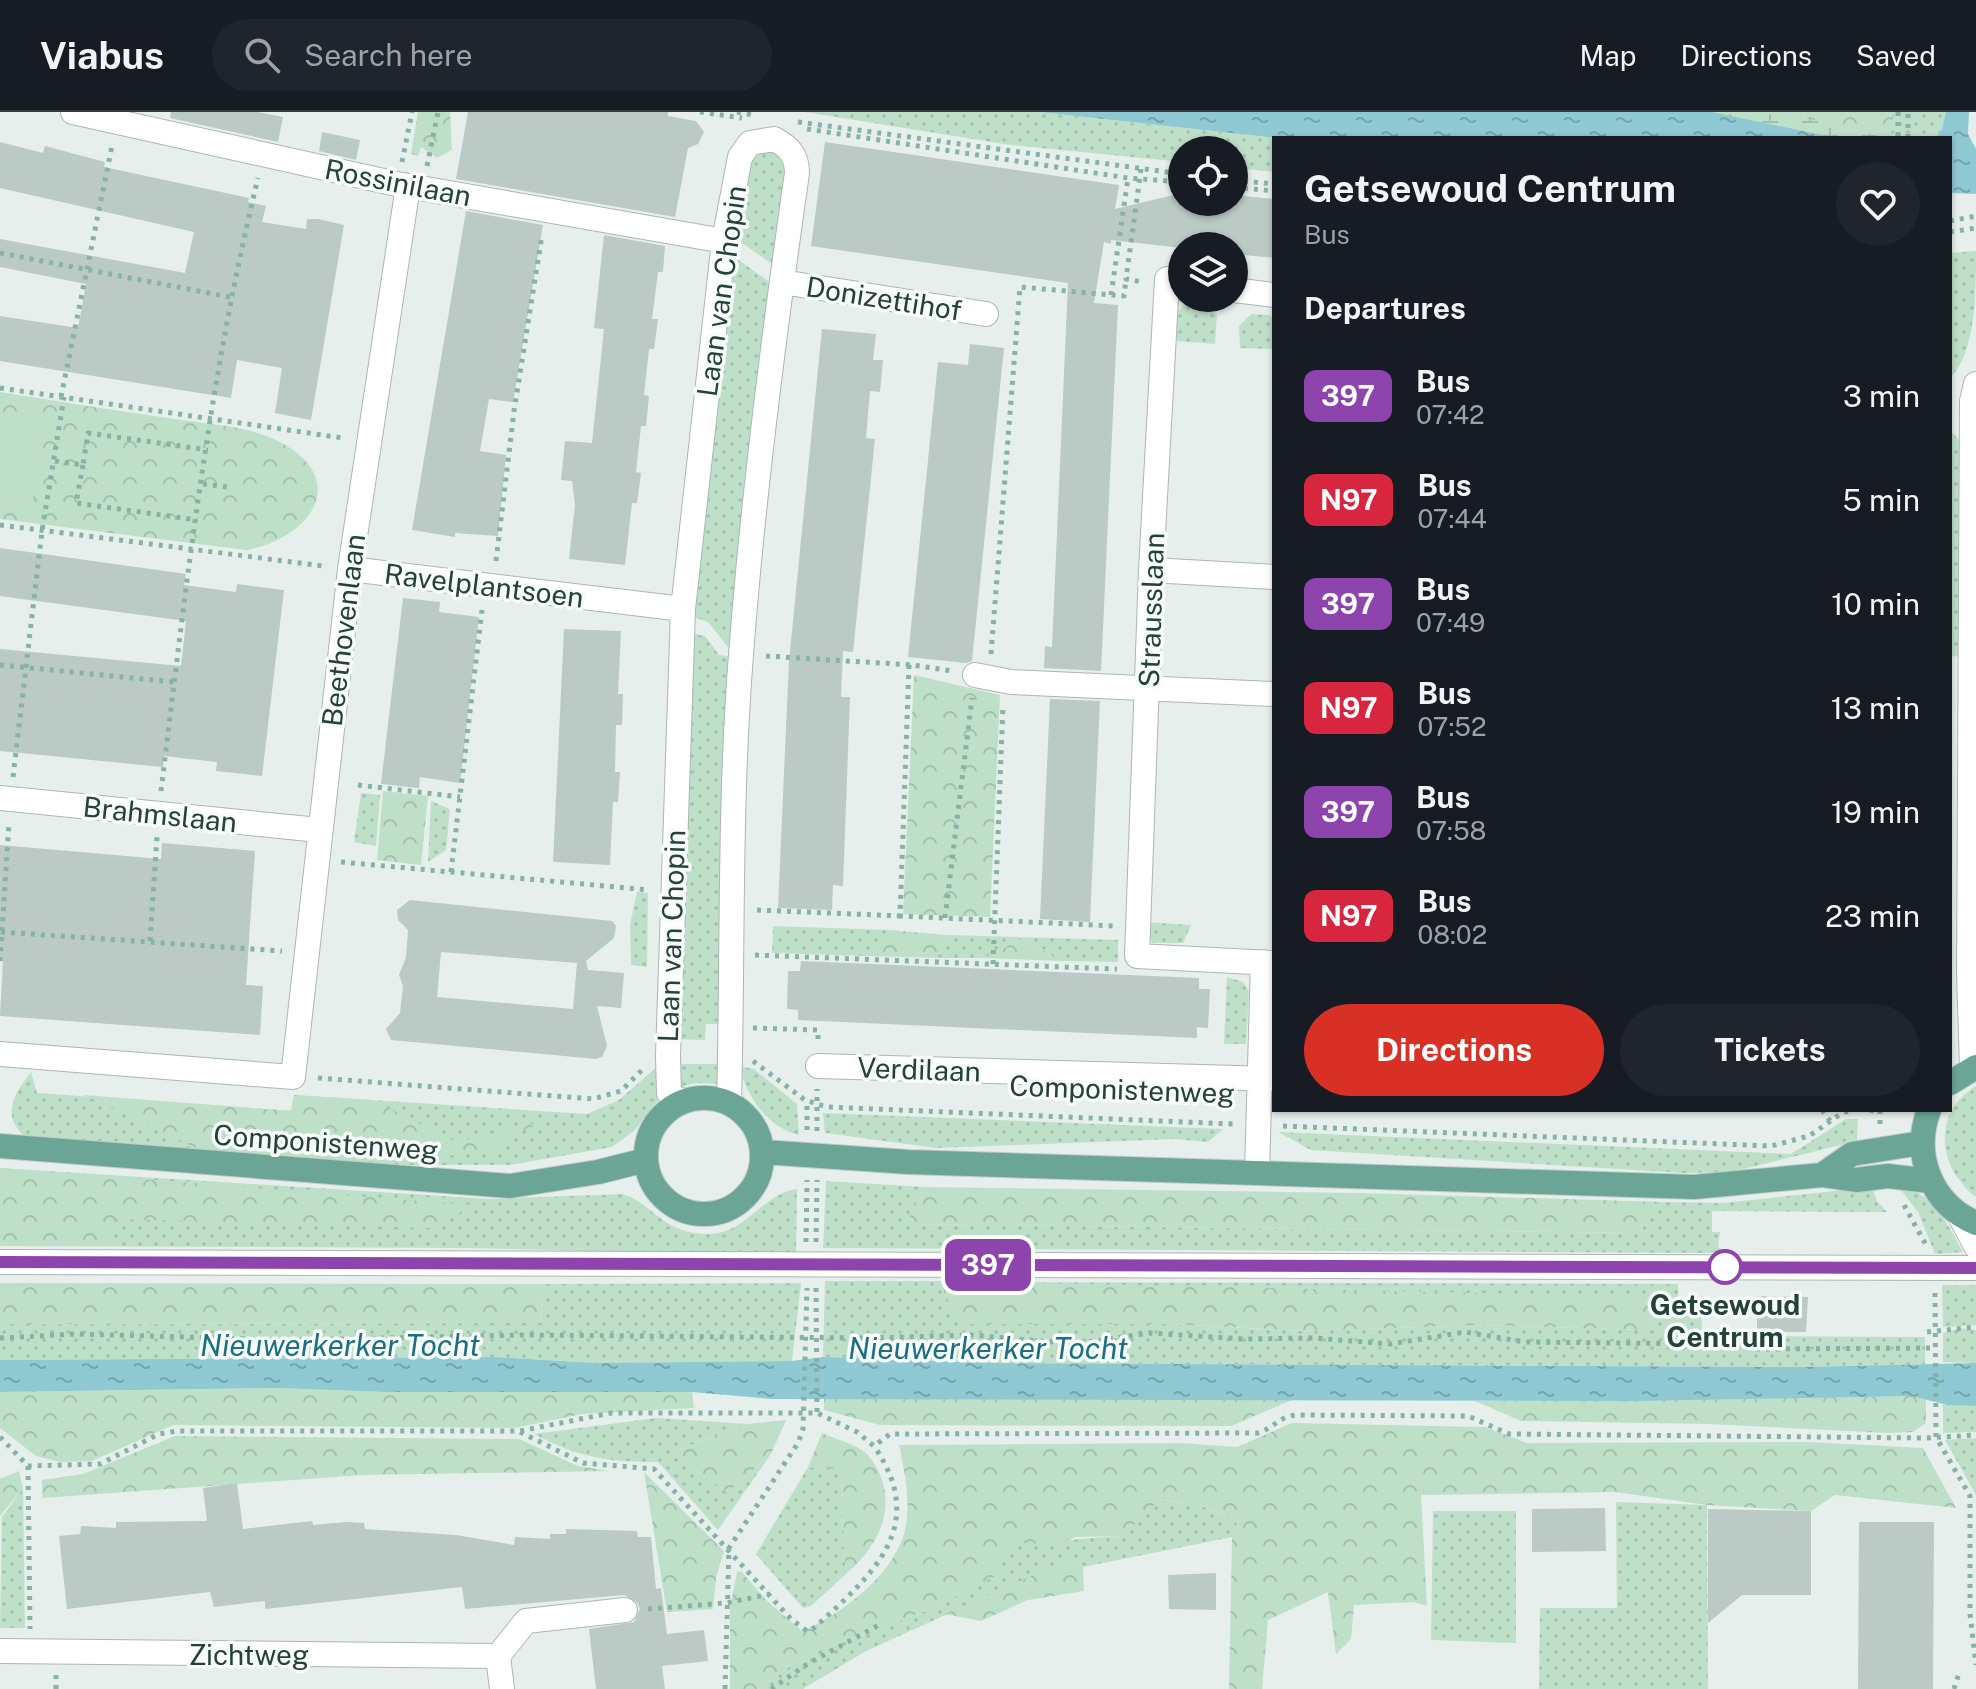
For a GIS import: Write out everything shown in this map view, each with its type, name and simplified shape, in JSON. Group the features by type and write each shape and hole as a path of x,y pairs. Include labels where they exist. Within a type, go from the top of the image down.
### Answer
{"main road":[{"path":"1952,1082 1974,1068"},
{"path":"713,1098 729,1103 752,1123 763,1152 761,1170 742,1201 708,1215 673,1206 659,1193 646,1160 647,1142 654,1125 682,1102 713,1098"},
{"path":"1929,1112 1921,1143 1930,1181 1968,1219"},
{"path":"1822,1175 1852,1154 1921,1143"},
{"name":"Componistenweg","path":"0,1146 510,1186 598,1172 646,1160"},
{"path":"763,1152 908,1162 1694,1187 1754,1184 1822,1175 1856,1180 1888,1176 1930,1181"}],"street":[{"name":"Rossinilaan","path":"73,112 409,186 724,241"},
{"name":"Laan van Chopin","path":"682,1102 669,1093 668,1056 683,609 724,241 740,157 750,143 774,139 791,151 797,160 741,655 730,955 729,1103"},
{"name":"Beethovenlaan","path":"293,1077 366,442 409,186"},
{"name":"Donizettihof","path":"782,282 986,314"},
{"path":"1248,292 1272,295"},
{"name":"Strausslaan","path":"1137,956 1151,570 1172,312"},
{"path":"1969,398 1965,973 1974,1068"},
{"name":"Ravelplantsoen","path":"350,569 683,609"},
{"path":"1151,570 1272,577"},
{"path":"975,675 1004,681 1272,694"},
{"name":"Brahmslaan","path":"5,798 319,830"},
{"path":"1137,956 1268,962 1267,1079 1259,1125 1257,1172"},
{"path":"0,1054 293,1077"},
{"name":"Verdilaan","path":"818,1066 1267,1079"},
{"path":"1968,1219 1976,1246"},
{"path":"0,1262 1976,1268"},
{"path":"502,1689 498,1656 526,1621 625,1610"},
{"name":"Zichtweg","path":"0,1651 498,1656"}],"path":[{"path":"409,186 412,112"},
{"path":"409,186 438,112"},
{"path":"700,112 762,119 737,112"},
{"path":"1898,115 1898,136"},
{"path":"1908,115 1908,136"},
{"path":"0,961 5,798 63,397 115,121"},
{"path":"1168,172 792,124 1128,178 1168,181"},
{"path":"150,941 158,814 174,682 230,297 258,176 258,153"},
{"path":"993,964 1004,681 991,655 1020,287 1124,296 1141,169"},
{"path":"1111,295 1128,178"},
{"path":"1248,181 1272,184"},
{"path":"1248,188 1272,191"},
{"path":"451,872 489,585 545,210"},
{"path":"1952,221 1976,216"},
{"path":"1952,232 1976,228"},
{"path":"0,253 230,297"},
{"path":"1126,279 1154,285 1168,282"},
{"path":"0,388 366,442"},
{"path":"197,520 76,503 88,433 208,450"},
{"path":"55,461 83,465"},
{"path":"203,484 227,487"},
{"name":"Ravelplantsoen","path":"0,525 350,569"},
{"path":"762,656 909,665 975,675 945,918"},
{"path":"0,665 174,682"},
{"path":"900,916 909,665"},
{"path":"358,785 460,797"},
{"path":"316,860 673,892"},
{"path":"732,909 1138,927"},
{"path":"1,932 306,953"},
{"path":"730,955 1121,969 1137,956"},
{"path":"293,1077 593,1099 621,1091 652,1060 668,1056"},
{"name":"Componistenweg","path":"730,1056 750,1059 807,1101 827,1107 1771,1146 1809,1136 1848,1112"},
{"path":"807,1101 807,1134"},
{"path":"1823,1112 1830,1121"},
{"path":"1879,1112 1883,1147"},
{"path":"1888,1176 1892,1193 1910,1211 1933,1269 1936,1437 1970,1496 1970,1614 1976,1665"},
{"path":"806,1250 807,1179"},
{"path":"815,1251 817,1179"},
{"path":"725,1689 729,1548 798,1443 806,1413 804,1347 807,1279"},
{"path":"816,1279 817,1413"},
{"path":"1927,1332 1961,1326 1976,1327"},
{"path":"0,1338 76,1334 294,1340 521,1335 805,1338 998,1335 1075,1344 1149,1333 1244,1339 1314,1338 1390,1344 1465,1332 1547,1343 1685,1343 1759,1349 1936,1348"},
{"path":"28,1466 100,1464 159,1434 177,1431 520,1431 611,1413 817,1413 857,1432 874,1446 887,1464 894,1488 897,1522 876,1569 807,1631 654,1469 583,1463 520,1431"},
{"path":"874,1446 890,1434 1258,1433 1267,1430 1281,1417 1297,1415 1468,1416 1509,1434 1976,1435"},
{"path":"0,1437 28,1466 30,1652"},
{"path":"625,1610 726,1603 770,1594"},
{"path":"771,1689 809,1663 881,1624"},
{"path":"1954,1689 1959,1673"}],"green space":[{"path":"418,112 450,112 452,150 437,158 421,147 418,156 411,154"},
{"path":"805,112 1040,112 1272,137 1272,172 1248,169 1248,136 1168,136 1168,161 1010,145"},
{"path":"1670,112 1782,112 1879,136 1775,136"},
{"path":"1712,112 1946,112 1941,132 1936,136 1826,136"},
{"path":"1712,112 1893,112 1891,136 1826,136"},
{"path":"768,151 778,155 786,168 772,264 735,238 750,162 758,153"},
{"path":"1976,251 1975,302 1970,338 1959,367 1952,376 1952,253"},
{"path":"733,256 772,284 735,648 728,647 708,622 693,617"},
{"path":"1214,312 1217,315 1215,344 1177,341 1175,314"},
{"path":"1251,314 1269,315 1272,317 1272,349 1240,348 1239,326"},
{"path":"0,392 265,435 300,455 313,472 318,488 315,505 305,520 289,533 246,550 0,519"},
{"path":"0,414 45,421 32,505 0,500"},
{"path":"1952,432 1960,441 1963,657 1952,656"},
{"path":"690,633 705,636 719,655 734,657 723,1024 706,1024 705,1040 677,1039"},
{"path":"914,675 1000,695 990,917 903,914"},
{"path":"383,791 428,796 421,865 377,860"},
{"path":"361,793 380,795 376,846 354,842"},
{"path":"431,801 450,809 446,850 428,862"},
{"path":"637,892 648,893 647,967 631,965 630,925"},
{"path":"1146,922 1191,925 1183,943 1152,943"},
{"path":"773,926 889,930 866,956 772,953"},
{"path":"889,930 948,935 937,958 866,956"},
{"path":"948,935 1118,940 1118,962 1060,961 1023,938 985,958 937,958"},
{"path":"1023,938 1060,961 985,958"},
{"path":"1227,977 1243,982 1249,991 1246,1044 1224,1044"},
{"path":"660,1064 659,1099 635,1130 612,1147 510,1165 379,1165 27,1139 14,1122 12,1114 15,1097 31,1072 37,1093 295,1111 294,1095 587,1114 619,1100"},
{"path":"677,1064 723,1064 722,1084 696,1083 680,1087"},
{"path":"739,1066 754,1069 797,1104 799,1135 777,1125 760,1109 747,1088"},
{"path":"1976,1086 1976,1197 1963,1185 1947,1156 1946,1125 1962,1097"},
{"path":"84,1095 291,1111 294,1095 373,1100 457,1142 540,1122 491,1150 379,1165 209,1154"},
{"path":"823,1113 1223,1129 1208,1142 1174,1139 936,1148 825,1133"},
{"path":"1846,1119 1858,1119 1857,1141 1732,1172 1684,1173 1311,1150 1278,1132 1791,1154"},
{"path":"0,1168 489,1199 623,1194 677,1228 706,1234 735,1227 782,1193 797,1189 796,1256 468,1248 0,1246"},
{"path":"0,1168 472,1205 433,1228 117,1219 110,1246 0,1246"},
{"path":"826,1181 925,1187 907,1224 1638,1233 1665,1202 1723,1203 1872,1187 1877,1201 1887,1212 1712,1211 1712,1232 1720,1232 1718,1247 1727,1253 823,1248"},
{"path":"1897,1185 1922,1195 1938,1210 1963,1252 1935,1254 1918,1212"},
{"path":"925,1187 1360,1193 1665,1202 1638,1233 906,1224"},
{"path":"825,1281 938,1281 962,1324 1170,1324 1301,1331 1481,1325 1648,1330 1666,1298 962,1282 1678,1284 1678,1304 1701,1304 1702,1336 1925,1337 1925,1364 1802,1367 989,1363 823,1357"},
{"path":"938,1281 1667,1297 1648,1330 1481,1325 1305,1331 1170,1324 961,1324"},
{"path":"0,1283 544,1284 541,1323 0,1324"},
{"path":"801,1283 792,1361 595,1363 495,1357 0,1360 0,1324 541,1323 544,1284"},
{"path":"1942,1285 1976,1285 1976,1325 1943,1327"},
{"path":"1961,1328 1976,1330 1976,1363 1943,1362 1943,1333"},
{"path":"277,1388 384,1392 692,1392 694,1408 582,1414 515,1428 173,1425 92,1461 60,1462 36,1456 0,1428 0,1392"},
{"path":"1911,1396 1926,1400 1926,1423 1913,1432 1888,1433 1710,1424 1521,1421 1475,1401"},
{"path":"824,1398 1292,1400 1231,1426 880,1425 824,1410"},
{"path":"1943,1404 1976,1406 1976,1432 1943,1433"},
{"path":"656,1418 748,1424 669,1453 728,1492 771,1454 718,1530 658,1462 594,1457 534,1434"},
{"path":"786,1420 771,1454 728,1492 669,1453 748,1424"},
{"path":"1292,1423 1485,1427 1527,1443 1810,1442 1923,1448 1956,1508 1835,1495 1811,1511 1707,1505 1616,1492 1421,1495 1427,1606 1414,1602 1354,1605 1351,1639 1336,1654 1328,1592 1268,1620 1262,1689 1229,1689 1232,1537 1238,1521 1197,1504 1159,1500 1123,1536 1076,1537 1057,1544 1011,1543 997,1575 934,1608 804,1656 759,1689 730,1689 730,1608 737,1572 741,1571 767,1601 802,1631 849,1604 890,1562 905,1530 907,1498 899,1445 1180,1443 1237,1447"},
{"path":"822,1433 864,1451 884,1486 886,1502 879,1532 861,1560 848,1572 842,1482 837,1469 808,1467"},
{"path":"175,1436 519,1439 578,1466 609,1471 363,1475 42,1498 42,1480 83,1474"},
{"path":"1976,1438 1976,1495 1945,1440"},
{"path":"808,1467 837,1469 842,1482 848,1572 811,1606 803,1608 756,1554"},
{"path":"19,1471 23,1488 0,1516 0,1479"},
{"path":"644,1472 724,1551 716,1578 713,1609 667,1612"},
{"path":"23,1488 25,1628 0,1628 2,1517"},
{"path":"1158,1500 1197,1504 1238,1521 1232,1537 1083,1567 1065,1561 866,1651 803,1689 759,1689 804,1656 934,1608 996,1575 1011,1543 1123,1536"},
{"path":"1616,1502 1707,1505 1708,1689 1539,1689 1540,1608 1617,1608"},
{"path":"1433,1511 1516,1511 1516,1643 1431,1640"},
{"path":"1065,1561 1083,1567 1084,1591 1028,1600 981,1621 945,1614"}],"water":[{"path":"1040,112 1712,112 1826,136 1272,136"},
{"path":"1946,112 1969,112 1968,134 1976,149 1976,194 1952,193 1952,136 1936,136 1941,132"},
{"path":"495,1357 595,1363 792,1361 823,1357 989,1363 1802,1367 1976,1363 1976,1406 1948,1405 1911,1396 1632,1401 772,1399 692,1392 384,1392 277,1388 0,1392 0,1360"}],"building":[{"path":"171,112 258,112 283,117 278,142 170,118"},
{"path":"468,112 668,112 668,116 696,121 704,132 698,144 688,148 675,217 456,179"},
{"path":"322,132 360,140 356,160 319,151"},
{"path":"0,142 43,153 45,146 105,162 104,167 249,198 248,202 266,206 262,222 306,229 307,219 344,225 311,420 275,413 282,368 237,360 231,398 0,361 0,316 78,328 86,284 0,267 0,239 185,273 194,232 0,188"},
{"path":"825,142 1119,185 1115,209 1168,196 1168,216 1248,216 1248,196 1272,199 1272,258 1248,255 1248,232 1168,232 1168,246 1111,240 1111,244 1104,242 1094,303 1118,305 1101,671 1044,668 1045,646 1052,647 1068,283 811,246"},
{"path":"466,211 543,225 513,402 489,399 480,451 506,455 498,536 455,533 455,537 412,530"},
{"path":"604,235 665,246 663,272 658,272 652,319 658,319 654,349 649,349 644,395 649,396 646,426 641,426 636,472 641,473 637,503 632,503 625,565 569,559 575,505 572,481 561,480 565,441 592,443 604,329 594,328"},
{"path":"822,329 876,334 873,360 883,360 880,392 870,391 866,438 875,439 853,652 843,651 841,697 850,697 843,886 833,885 832,910 778,908 789,661"},
{"path":"970,344 1004,348 972,661 908,657 938,362 968,365"},
{"path":"0,548 186,574 184,585 236,592 237,584 284,590 262,776 216,771 217,762 164,756 163,767 0,751 0,649 181,666 186,621 0,596"},
{"path":"403,598 440,602 439,612 479,617 460,783 420,777 419,788 381,784"},
{"path":"564,629 621,631 618,694 623,694 622,725 616,725 615,772 620,772 618,802 613,802 610,865 553,862"},
{"path":"1050,699 1100,701 1090,922 1040,919"},
{"path":"162,843 255,851 246,985 263,986 260,1035 0,1016 3,960 0,960 0,845 161,859"},
{"path":"410,900 612,921 616,926 614,938 586,961 588,970 624,973 621,1008 597,1006 607,1046 602,1057 596,1059 391,1040 386,1029 400,1013 403,986 399,975 406,957 408,930 398,920 397,910","holes":["441,952 577,963 573,1009 437,997"]},
{"path":"801,961 1199,978 1199,989 1210,989 1208,1028 1197,1027 1197,1038 798,1020 798,1010 787,1009 788,971 800,971"},
{"path":"1757,1296 1808,1297 1806,1332 1757,1332"},
{"path":"237,1483 243,1529 312,1521 313,1525 364,1523 365,1529 456,1535 514,1545 515,1537 550,1539 550,1534 566,1534 566,1529 637,1531 638,1537 651,1537 656,1589 661,1588 667,1634 704,1630 708,1661 662,1666 665,1689 596,1689 589,1629 634,1622 640,1609 637,1602 624,1595 465,1609 462,1587 265,1609 265,1601 214,1607 210,1592 67,1609 59,1536 80,1534 81,1526 116,1528 116,1522 207,1521 203,1488"},
{"path":"1605,1508 1606,1551 1532,1552 1532,1509"},
{"path":"1708,1509 1811,1511 1811,1595 1742,1595 1708,1623"},
{"path":"1859,1522 1934,1522 1933,1689 1858,1689"},
{"path":"1216,1573 1216,1610 1169,1609 1168,1575"}],"bus line":[{"name":"397","path":"0,1262 1976,1268"}],"place":[{"name":"Getsewoud Centrum","path":"1725,1267"}],"water label":[{"name":"Nieuwerkerker Tocht","path":"340,1345"},
{"name":"Nieuwerkerker Tocht","path":"988,1348"}]}
